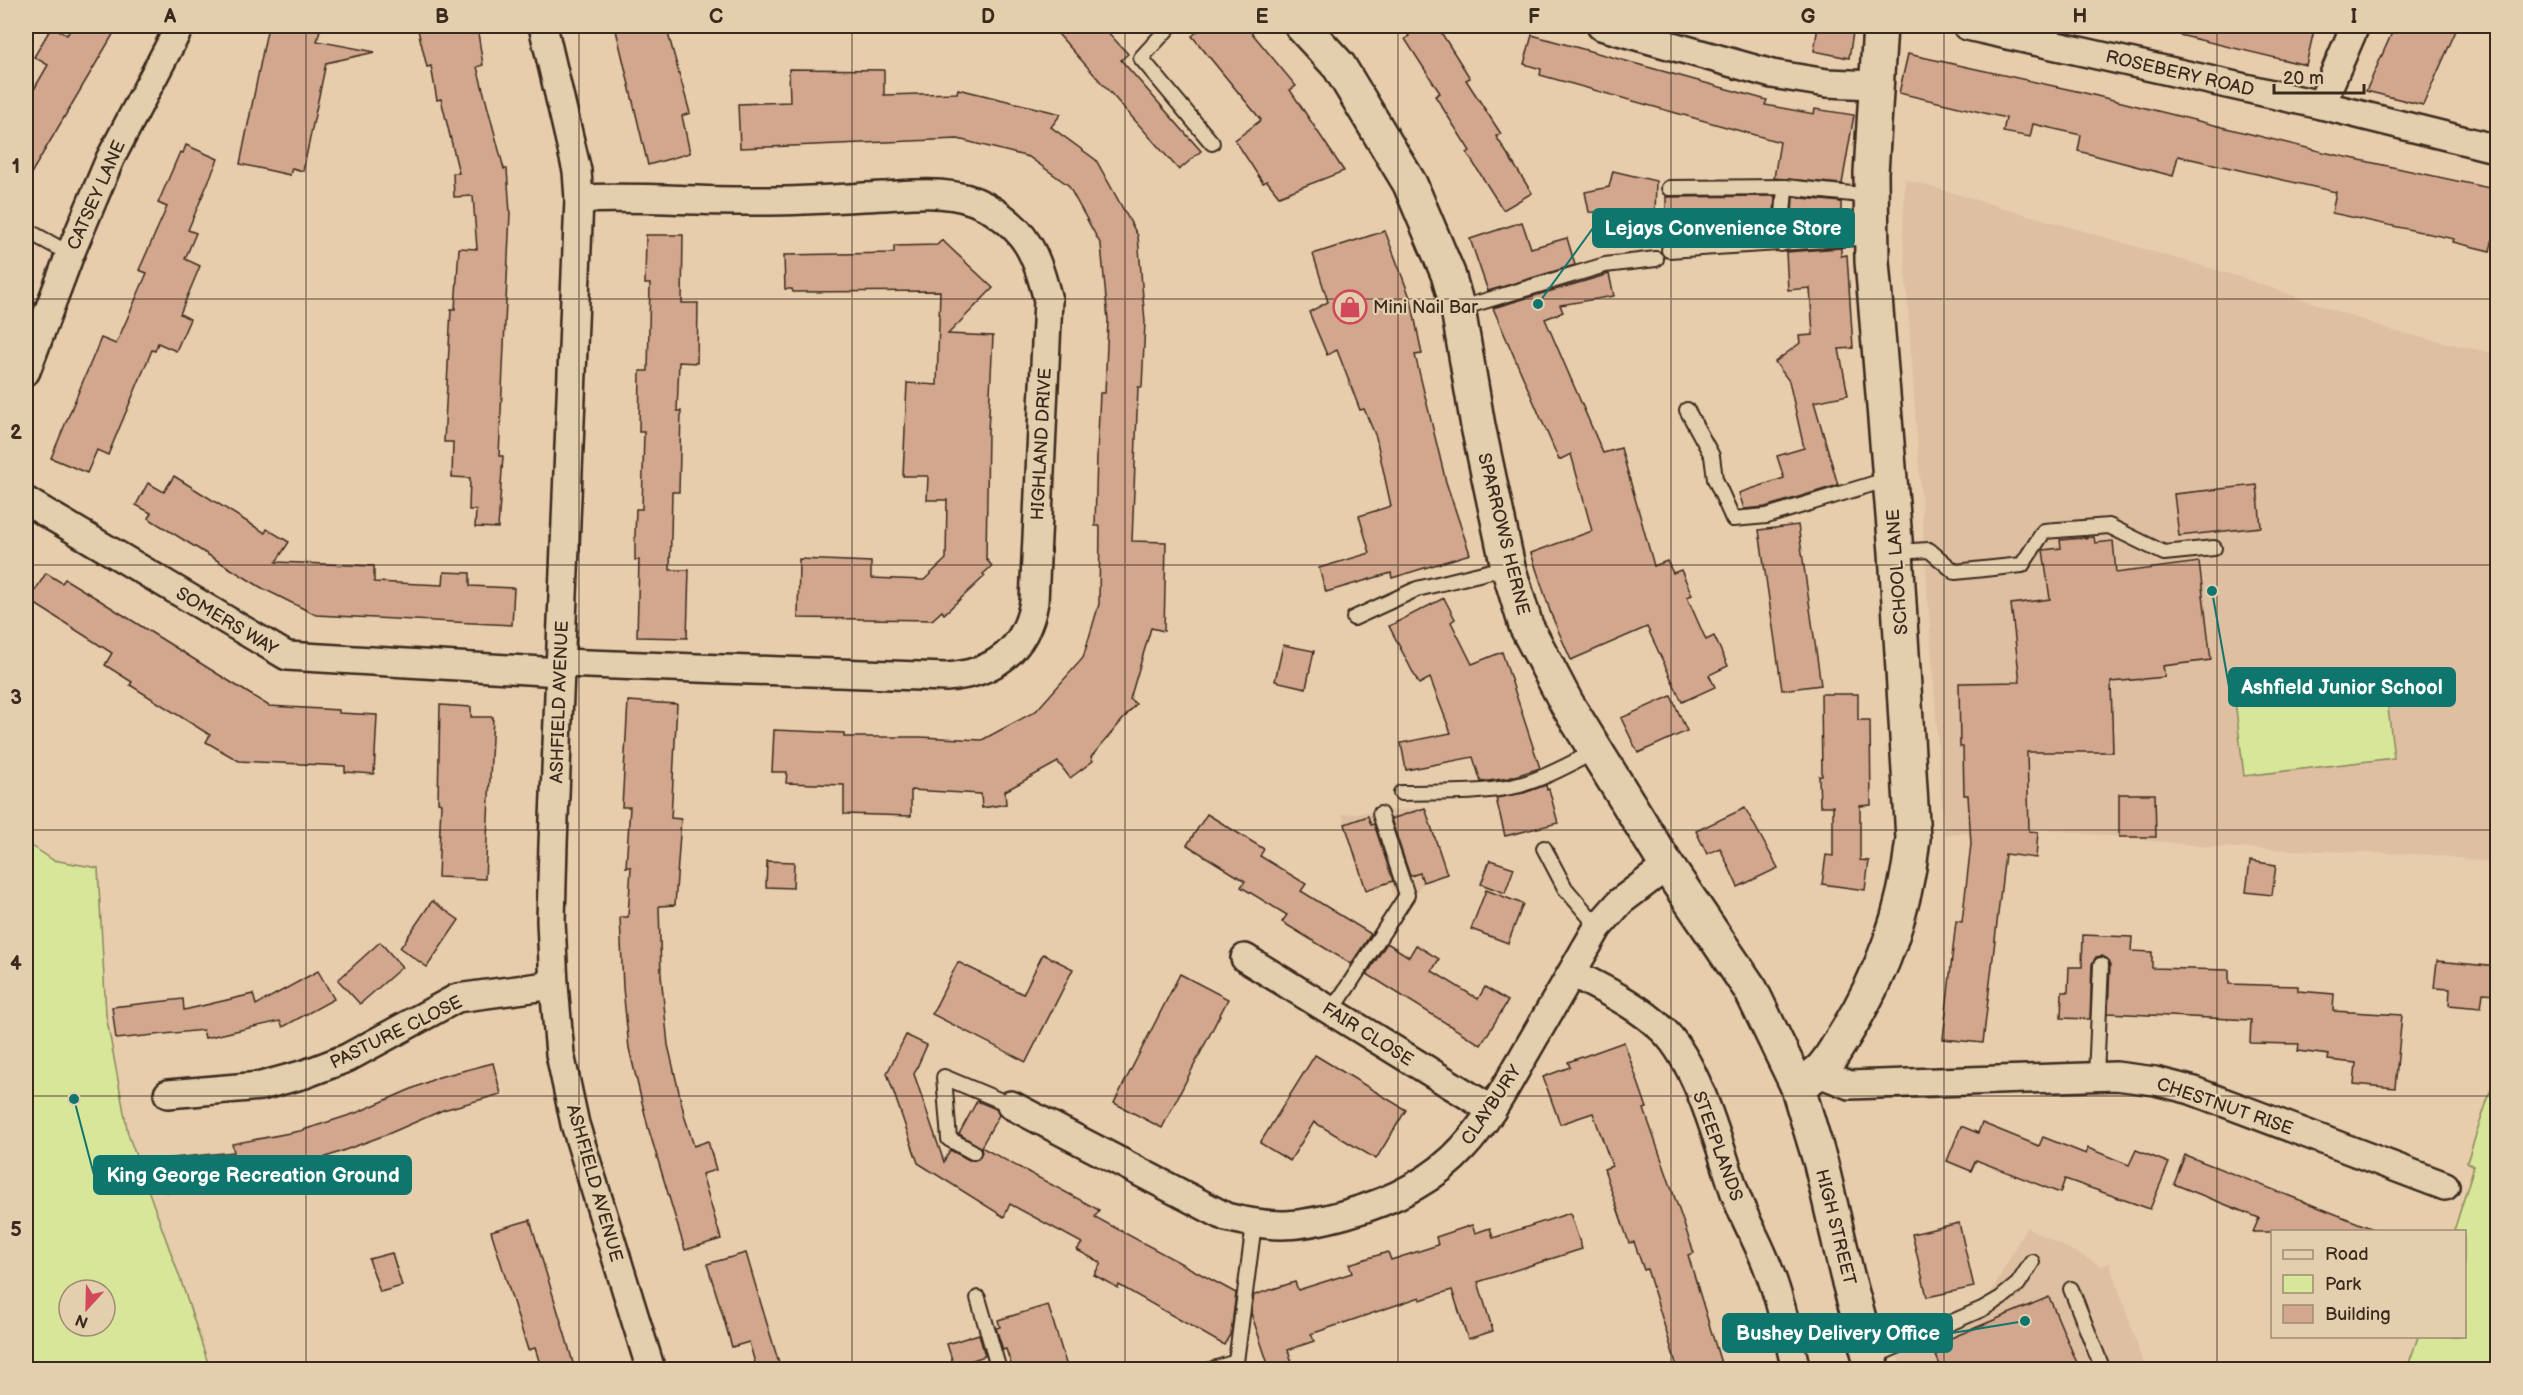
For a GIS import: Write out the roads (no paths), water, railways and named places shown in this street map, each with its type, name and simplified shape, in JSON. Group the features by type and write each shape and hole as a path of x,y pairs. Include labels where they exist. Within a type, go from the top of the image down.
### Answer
{"main road":[{"name":"SPARROWS HERNE","path":"1302,26 1339,66 1410,184 1445,265 1458,309 1478,426 1508,567 1526,626 1567,704 1666,866 1751,990 1808,1079"},
{"name":"SCHOOL LANE","path":"1808,1079 1857,1014 1887,953 1909,877 1913,839 1891,478 1872,237 1871,196 1875,85 1880,26"},
{"name":"HIGH STREET","path":"1808,1079 1821,1164 1846,1275 1872,1364"}],"street":[{"name":"CATSEY LANE","path":"26,371 70,254 110,159 180,26"},
{"name":"ASHFIELD AVENUE","path":"543,26 577,171 579,199 551,921 560,1054 576,1124 651,1370"},
{"path":"1601,26 1772,74 1827,83 1875,85"},
{"name":"ROSEBERY ROAD","path":"1967,26 2321,105 2498,149"},
{"path":"2321,105 2355,26"},
{"name":"HIGHLAND DRIVE","path":"560,668 946,677 966,676 1006,657 1021,639 1031,618 1034,602 1048,300 1037,260 1024,237 1009,221 983,205 958,196 929,194 770,201 613,197 579,199"},
{"name":"SOMERS WAY","path":"26,501 287,656 560,668"},
{"name":"CLAYBURY","path":"1011,1105 1226,1217 1254,1224 1280,1227 1308,1225 1394,1198 1433,1174 1463,1148 1492,1110 1598,927 1621,901 1666,866"},
{"name":"FAIR CLOSE","path":"1245,958 1492,1110"},
{"name":"STEEPLANDS","path":"1572,973 1637,1010 1664,1031 1681,1052 1713,1126 1736,1196 1768,1268 1782,1312 1796,1370"},
{"name":"PASTURE CLOSE","path":"168,1094 261,1086 305,1074 347,1058 457,998 555,985"},
{"name":"CHESTNUT RISE","path":"1808,1079 1849,1085 2096,1076 2155,1081 2191,1090 2445,1186"}],"lane":[{"path":"1170,26 1141,58 1212,143"},
{"path":"1781,244 1785,187"},
{"path":"1669,188 1785,187 1871,196"},
{"path":"26,230 70,254"},
{"path":"1669,250 1872,237"},
{"path":"1458,309 1605,265 1656,259"},
{"path":"1688,410 1712,456 1715,479 1733,519 1767,516 1891,478"},
{"path":"1896,552 1929,550 1955,572 2022,565 2044,531 2109,526 2164,553 2214,548"},
{"path":"1354,618 1417,590 1508,567"},
{"path":"1401,793 1478,791 1513,787 1558,770 1596,751"},
{"path":"1332,1011 1407,896 1380,814"},
{"path":"1544,848 1565,888 1598,927"},
{"path":"2096,1076 2101,965"},
{"path":"973,1152 949,1139 944,1077 1011,1105"},
{"path":"1210,1370 1236,1362 1254,1224"},
{"path":"1872,1364 1992,1304 2018,1284 2032,1262"},
{"path":"2070,1289 2103,1370"},
{"path":"978,1298 999,1370"}],"place":[{"name":"Lejays Convenience Store","path":"1538,304"},
{"name":"Mini Nail Bar","path":"1350,307"},
{"name":"Ashfield Junior School","path":"2212,591"},
{"name":"King George Recreation Ground","path":"74,1099"},
{"name":"Bushey Delivery Office","path":"2025,1321"}]}
